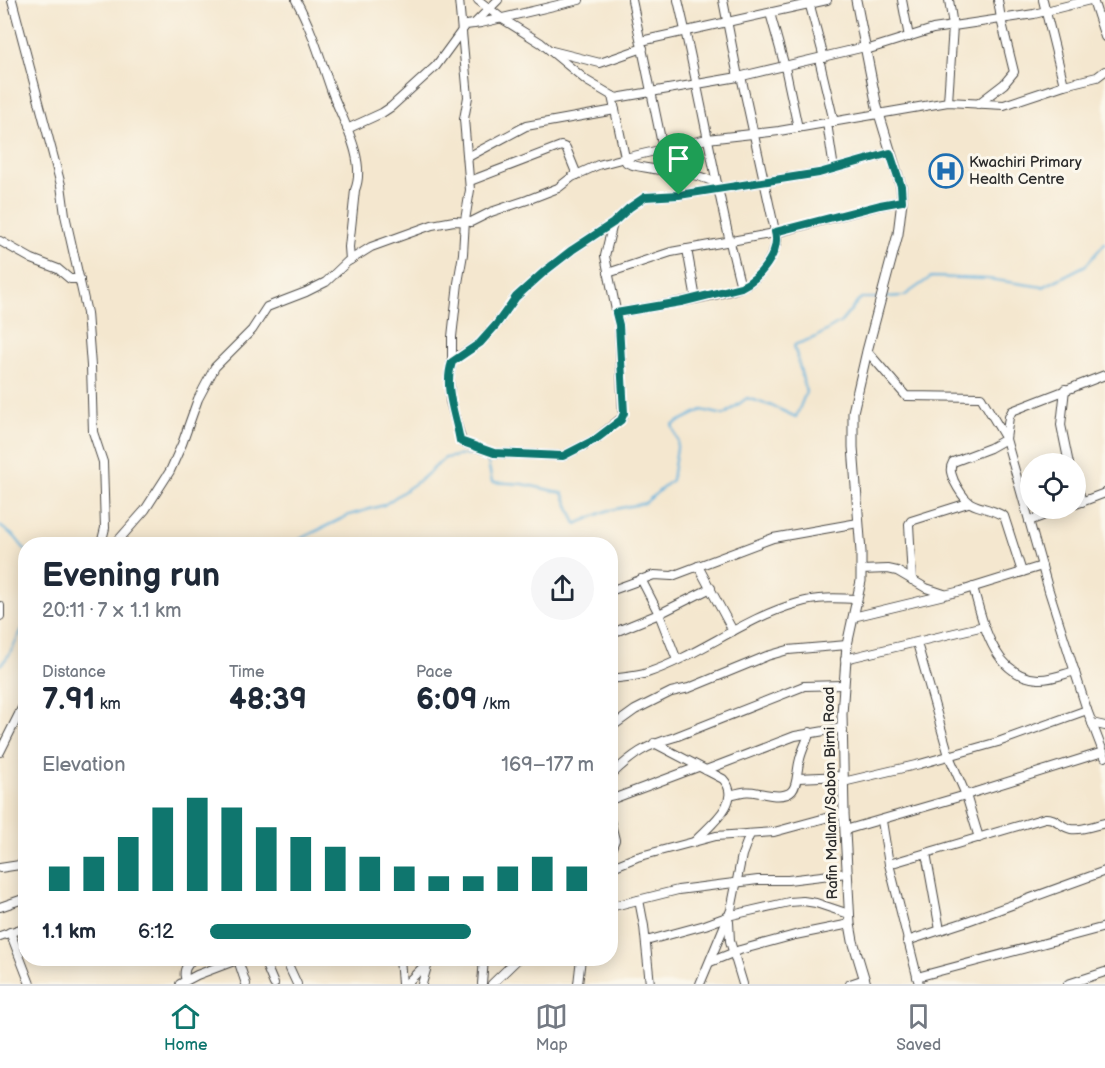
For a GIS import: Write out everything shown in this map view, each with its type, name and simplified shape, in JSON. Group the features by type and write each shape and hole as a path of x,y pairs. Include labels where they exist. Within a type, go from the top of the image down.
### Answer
{"street":[{"path":"12,0 61,185 65,215 85,299 89,334 93,432 103,462 105,528 103,537"},
{"path":"296,0 307,21 347,129 358,172 349,247 350,260"},
{"path":"459,0 468,97 465,120 470,182 449,376 450,401 462,442 494,453 563,456 596,439 623,417 619,325 605,256 613,223"},
{"path":"478,0 550,51 587,81 612,96 620,98 822,59 866,49 933,29 1045,11 1092,0 1105,38"},
{"path":"474,24 498,0"},
{"path":"347,129 391,107 436,66 466,25 579,0"},
{"path":"632,0 663,149"},
{"path":"678,0 741,287"},
{"path":"616,313 696,299 741,287 761,272 777,240 723,0"},
{"path":"550,51 600,63 618,59 642,44 686,31 827,0"},
{"name":"Rafin Mallam/Sabon Birni Road","path":"856,0 879,114 901,186 902,201 898,234 853,412 861,570 845,659 842,728 843,779 850,919 853,940 865,981"},
{"path":"902,0 909,37"},
{"path":"948,102 954,26 949,0"},
{"path":"978,104 1004,84 1014,72 1000,19 998,0"},
{"path":"1043,0 1064,85"},
{"path":"810,2 822,59 831,122 834,169"},
{"path":"770,13 798,128"},
{"path":"121,537 145,510 170,471 198,399 215,367 252,330 267,307 326,282 350,260 371,247 432,225 465,220 471,222 491,212 558,188 598,165 625,158 707,139 798,128 948,102 1004,105 1064,85 1097,77 1105,71"},
{"path":"612,96 625,158 629,164 706,178 718,187"},
{"path":"468,157 526,126 615,110"},
{"path":"470,182 561,146 566,148 577,175"},
{"path":"452,362 485,337 521,291 572,250 613,223 645,197 679,195 718,187 764,182 834,169 890,153"},
{"path":"608,273 661,255 775,232 902,201"},
{"path":"0,241 32,259 58,269 70,279 80,279"},
{"path":"687,249 696,299"},
{"path":"845,830 1104,754 1087,710 1042,566 1006,439 981,397 906,396 867,351"},
{"path":"1006,439 1012,411 1105,375"},
{"path":"1065,389 1061,425 1067,453"},
{"path":"1006,439 990,448 953,462 950,467 961,494 968,503 1004,516 1022,572"},
{"path":"1086,500 1105,493"},
{"path":"912,580 909,524 911,521 968,503"},
{"path":"1029,522 1036,519"},
{"path":"618,588 654,575 672,576 773,538 858,524"},
{"path":"698,566 733,631"},
{"path":"853,617 973,587 1042,566"},
{"path":"861,570 888,569 926,588 945,594"},
{"path":"641,579 659,614 677,660"},
{"path":"973,587 991,644 1011,668 1020,674 1038,679 1053,678 1075,671"},
{"path":"618,631 659,614 711,588"},
{"path":"618,678 646,673 677,660 762,615 800,602 857,599"},
{"path":"0,606 0,616"},
{"path":"845,659 984,626"},
{"path":"917,643 949,756 966,795 979,838"},
{"path":"618,722 634,710 671,692 689,688 767,656 788,650 847,645"},
{"path":"618,768 627,759 654,743 675,737 804,686 843,685"},
{"path":"798,778 843,779 949,756 998,742 1087,710"},
{"path":"0,752 18,716"},
{"path":"1092,723 1105,726"},
{"path":"618,797 795,736 842,728"},
{"path":"730,795 752,790 780,795 794,789 798,778 800,758 810,732"},
{"path":"654,743 723,779 729,789 730,795 723,813 695,841"},
{"path":"618,865 695,841 723,835 774,832 844,813"},
{"path":"889,864 1045,818 1058,820 1073,829 1105,823"},
{"path":"882,821 889,864 918,981 1105,927"},
{"path":"700,984 731,910 742,855 750,834"},
{"path":"926,853 940,930"},
{"path":"0,868 18,865"},
{"path":"907,940 1105,871"},
{"path":"618,905 678,890 758,880 847,873"},
{"path":"639,900 650,984"},
{"path":"0,907 18,901"},
{"path":"646,941 727,917 789,902 816,903 850,919"},
{"path":"727,917 729,936 743,984"},
{"path":"710,962 734,952 850,919"},
{"path":"0,936 18,930"},
{"path":"10,932 18,953"},
{"path":"23,966 30,984"},
{"path":"187,966 183,982 223,966"},
{"path":"242,966 246,984"},
{"path":"266,966 274,984"},
{"path":"289,966 297,984"},
{"path":"401,966 404,984"},
{"path":"404,984 423,966"},
{"path":"422,984 427,966"},
{"path":"482,984 483,966"},
{"path":"492,984 511,966"},
{"path":"578,984 580,966"},
{"path":"1068,984 1105,972"},
{"path":"850,984 865,981"}],"waterway":[{"path":"883,297 904,296 931,277 988,279 1043,287 1086,265 1105,243"},
{"path":"486,452 492,482 523,484 563,493 576,524 606,511 645,503 672,480 678,441 672,425 702,410 724,415 747,398 796,417 806,392 794,345 816,337 841,322 861,298 877,298"},
{"path":"304,537 349,515 384,505 423,478 445,458 482,452"},
{"path":"0,526 18,541"},
{"path":"0,665 8,656 18,637"}],"place":[{"name":"Kwachiri Primary Health Centre","path":"946,171"}],"route":[{"path":"890,153 901,186 902,201 775,232 776,247 761,272 741,287 681,302 616,313 619,325 623,417 596,439 569,454 556,457 494,453 460,441 458,425 450,401 449,376 454,359 480,343 521,291 572,250 613,223 629,208 645,197 679,195 819,173 890,153"}]}
